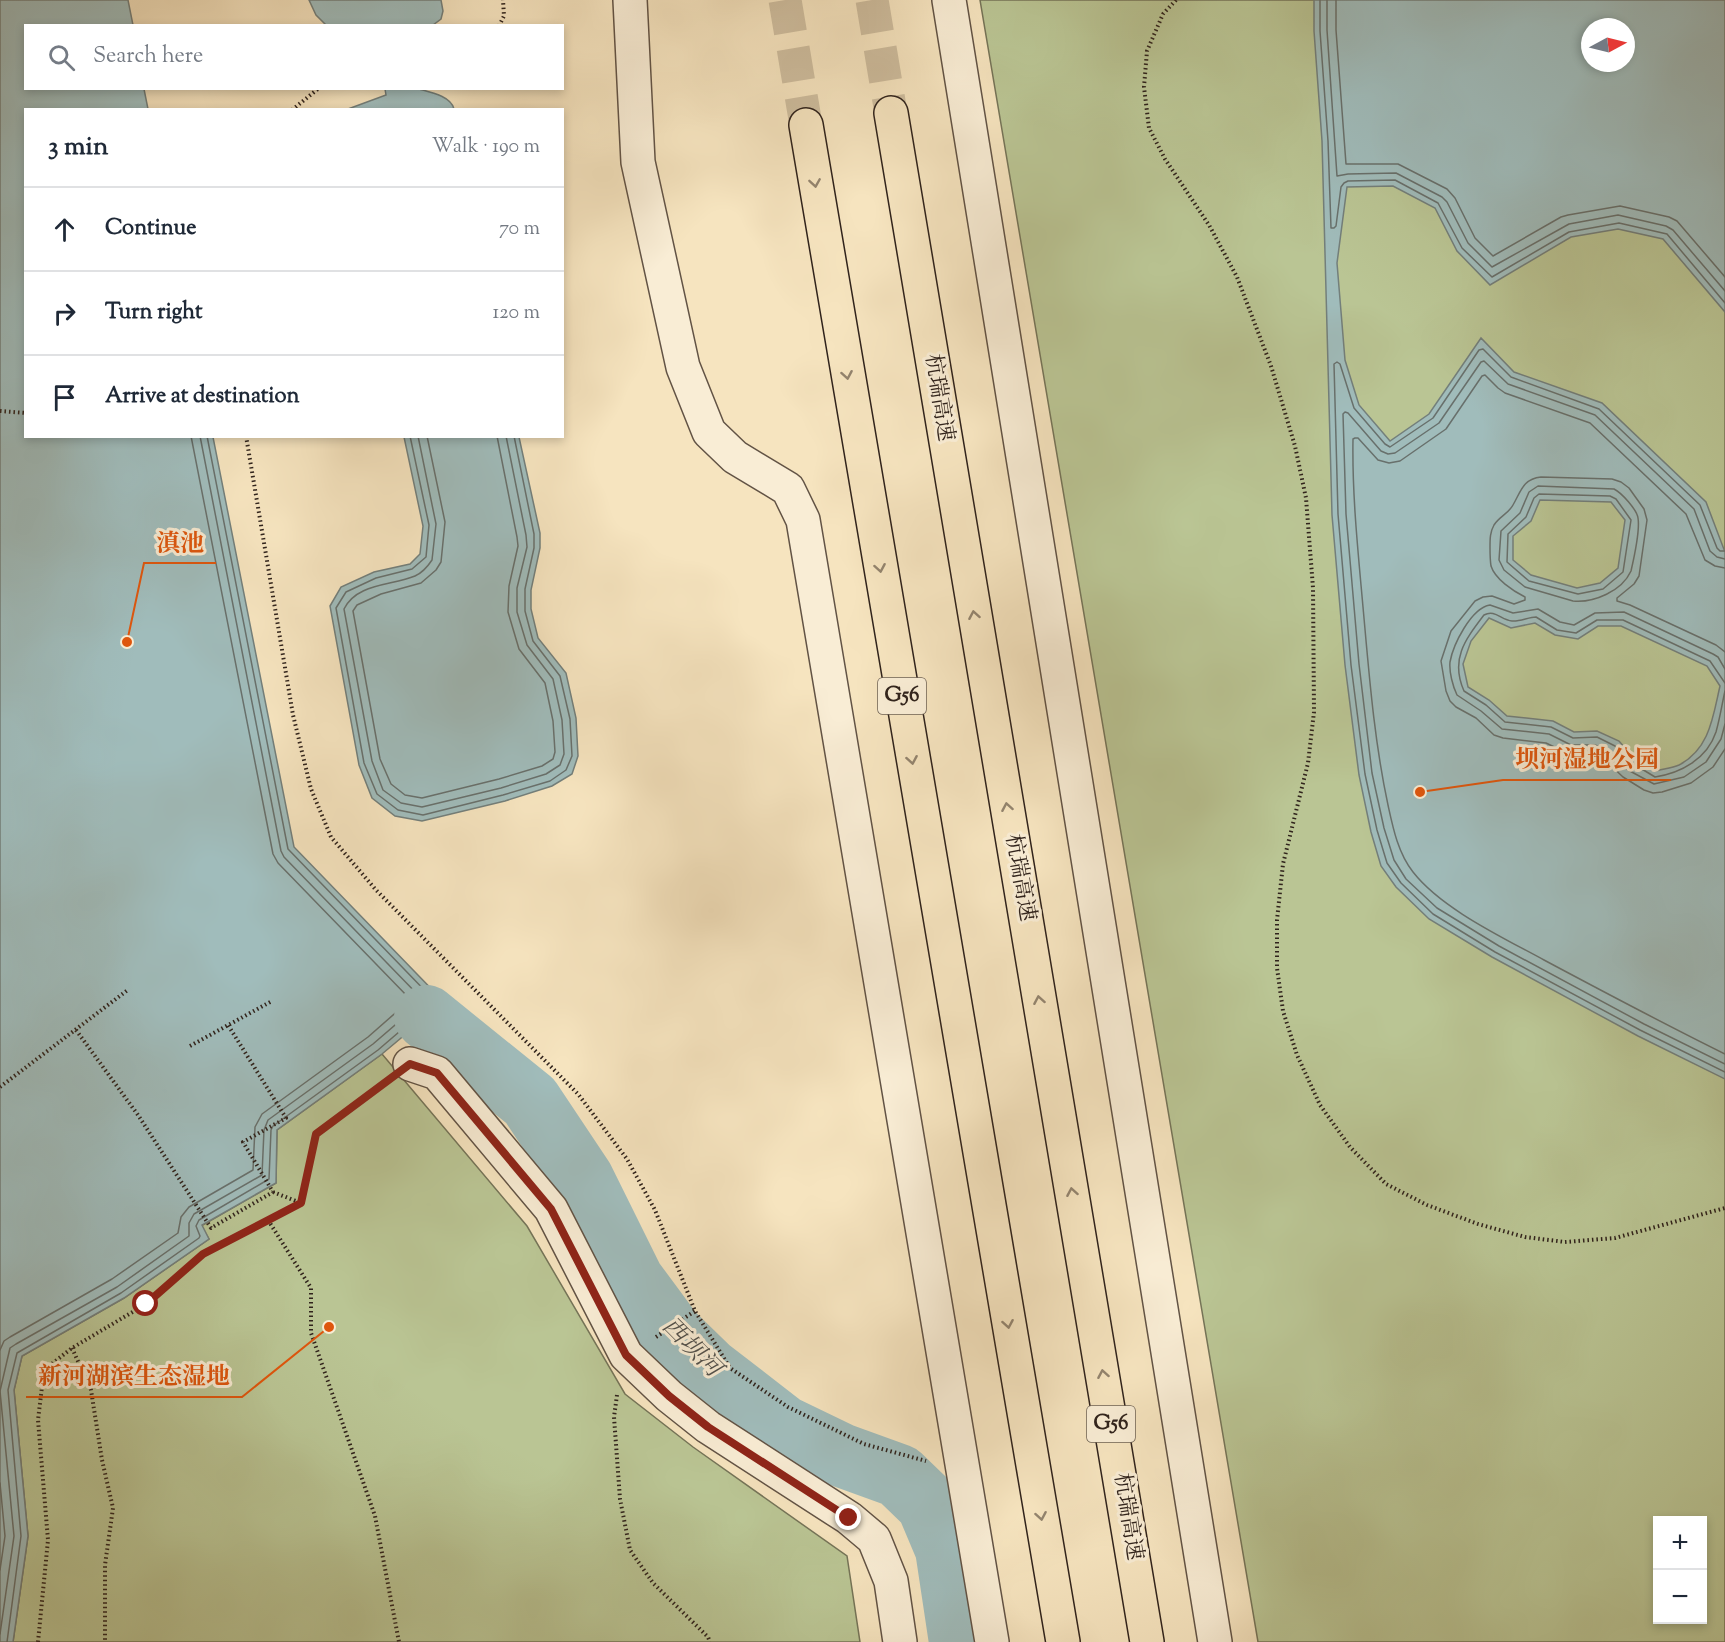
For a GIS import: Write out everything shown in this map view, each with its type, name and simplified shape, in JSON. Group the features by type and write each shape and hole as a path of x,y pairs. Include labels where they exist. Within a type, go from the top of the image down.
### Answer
{"highway":[{"name":"杭瑞高速","path":"891,113 1147,1642"},
{"name":"G56","path":"806,125 1060,1626"}],"lane":[{"path":"630,0 638,162 683,367 710,432 735,457 788,489 804,520 992,1642"},
{"path":"949,0 1215,1642"},
{"path":"410,1064 437,1073 551,1209 626,1355 669,1396 708,1427 849,1518 874,1539 891,1581 900,1642"}],"path":[{"path":"501,24 504,15 503,0"},
{"path":"1176,0 1163,14 1147,51 1144,87 1149,128 1165,159 1209,225 1237,277 1272,366 1306,498 1313,588 1314,712 1308,763 1283,864 1277,921 1277,968 1283,1011 1301,1065 1320,1105 1350,1147 1386,1184 1427,1204 1478,1224 1525,1237 1565,1242 1615,1238 1725,1208"},
{"path":"294,108 317,90"},
{"path":"0,411 24,414"},
{"path":"246,438 293,715 311,789 331,837 376,890 578,1094 627,1159 655,1210 695,1311 730,1368 788,1407 864,1444 927,1461 963,1465"},
{"path":"0,1087 129,989"},
{"path":"190,1046 272,1001"},
{"path":"228,1025 286,1118 243,1143 273,1192 301,1203"},
{"path":"76,1030 138,1115 211,1228 273,1192"},
{"path":"301,1203 316,1134 410,1064"},
{"path":"38,1642 48,1540 38,1420 44,1370 72,1348 146,1304 203,1254 301,1203"},
{"path":"268,1220 311,1288 311,1333 375,1516 399,1642"},
{"path":"674,1324 695,1311"},
{"path":"72,1348 91,1390 102,1460 113,1508 105,1565 105,1642"},
{"path":"626,1355 618,1385 614,1417 620,1499 630,1550 652,1583 708,1637 710,1642"}],"green space":[{"path":"980,0 1725,0 1725,1642 1258,1642"},
{"path":"382,1054 527,1226 625,1394 693,1447 847,1556 860,1642 13,1642 28,1536 14,1390 22,1356 124,1298 209,1239 201,1226 276,1183 277,1130"}],"water":[{"path":"0,0 128,0 133,24 24,24 24,90 144,90 148,108 24,108 24,438 213,438 294,847 444,1002 382,1054 277,1130 276,1183 202,1225 209,1239 124,1298 22,1356 14,1390 28,1536 13,1642 0,1642"},
{"path":"309,0 441,0 443,11 441,19 434,24 325,24 316,15"},
{"path":"1314,0 1725,0 1725,312 1663,239 1618,229 1571,237 1490,285 1457,251 1435,208 1393,186 1347,187 1337,263 1345,360 1359,405 1390,441 1429,414 1481,338 1514,372 1602,403 1706,502 1725,552 1725,1079 1638,1036 1492,957 1429,919 1396,887 1381,866 1359,775 1345,665 1332,515 1322,141","holes":["1540,500 1611,502 1625,520 1618,568 1600,583 1577,588 1531,575 1513,560 1513,536 1531,521","1489,618 1511,628 1535,623 1555,635 1578,639 1598,626 1621,626 1707,666 1720,686 1712,720 1704,741 1689,758 1679,765 1656,771 1635,759 1619,741 1597,731 1574,732 1553,721 1507,716 1489,700 1468,687 1463,664 1471,641"]},
{"path":"385,90 420,90 440,95 449,101 454,108 351,108 386,95"},
{"path":"404,438 519,438 540,533 540,548 531,590 531,609 538,638 566,673 576,718 578,756 572,774 552,786 505,801 422,821 395,816 372,798 359,765 330,606 341,587 374,572 410,564 420,554 423,526"}],"waterway":[{"name":"西坝河","path":"426,1017 530,1101 582,1179 632,1280 672,1334 708,1369 783,1427 841,1455 899,1476 928,1504 947,1549 961,1642"}],"tunnel":[{"path":"785,0 806,125"},
{"path":"872,0 891,113"}],"place":[{"name":"滇池","path":"127,642"},
{"name":"坝河湿地公园","path":"1420,792"},
{"name":"新河湖滨生态湿地","path":"329,1327"}],"route":[{"path":"146,1304 203,1254 301,1203 316,1134 410,1064 437,1073 551,1209 626,1355 669,1396 708,1427 849,1518"}]}
